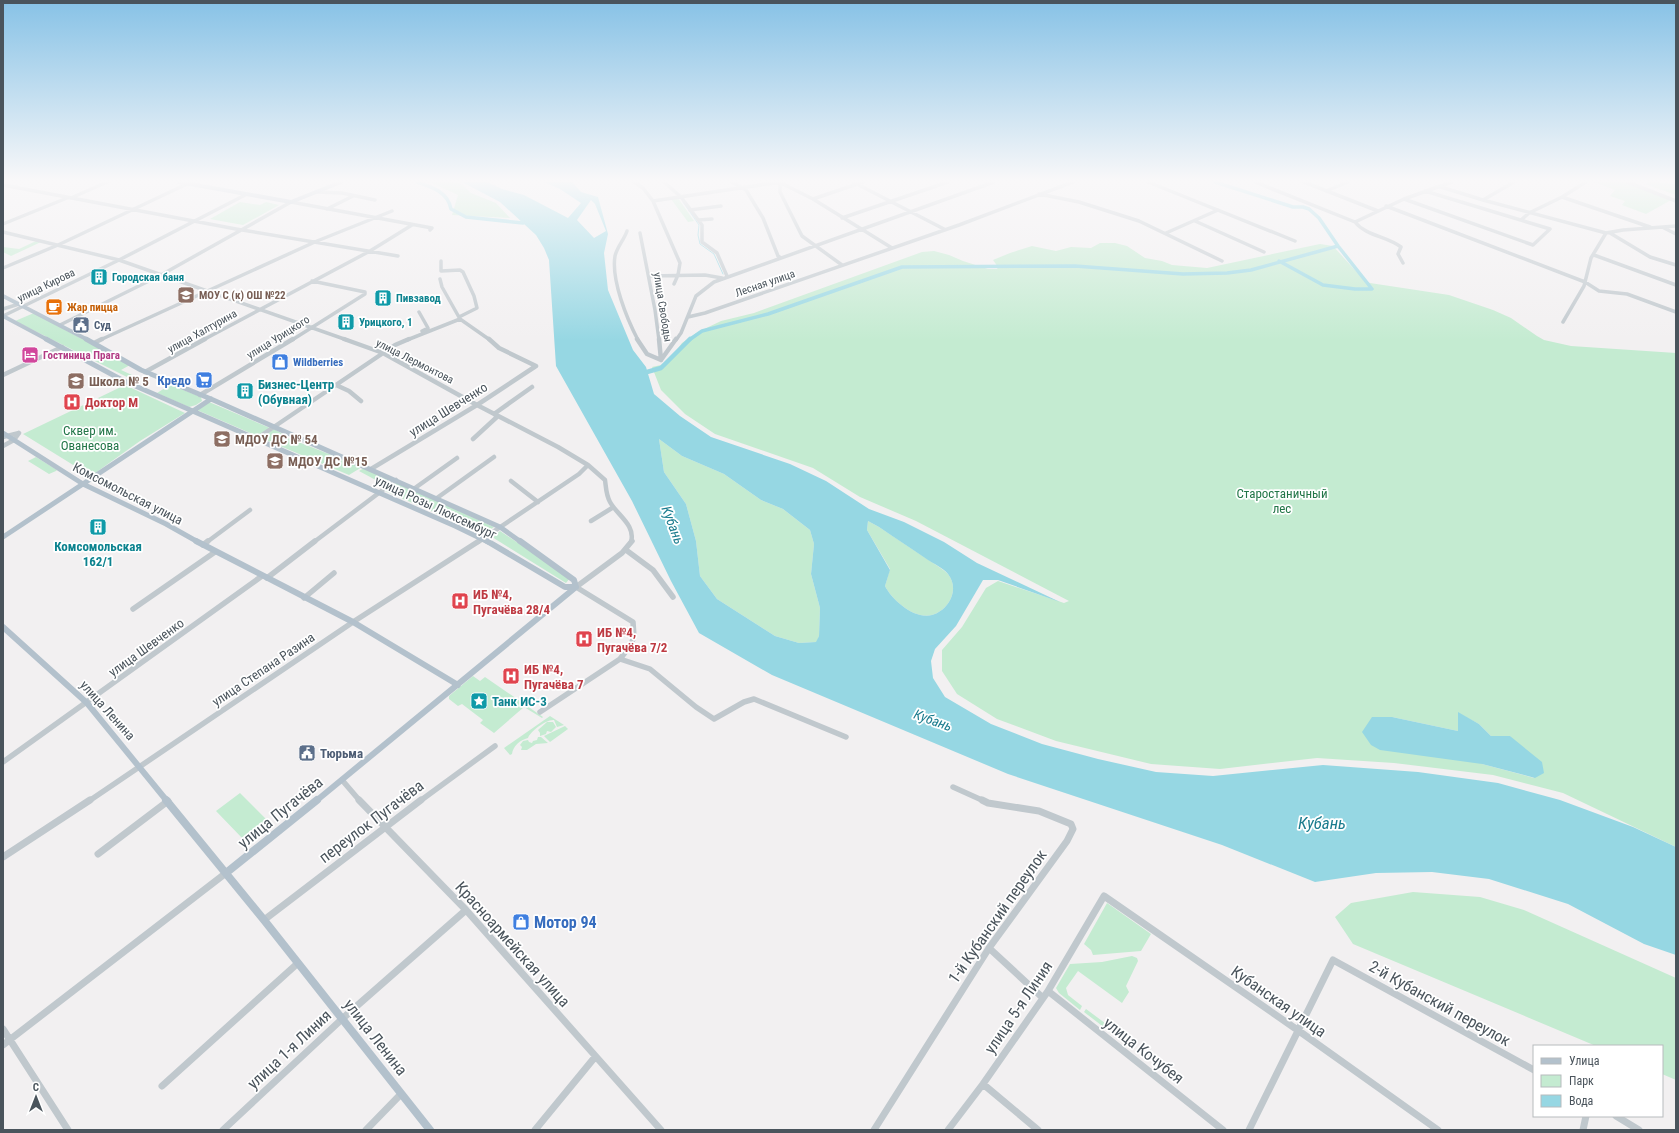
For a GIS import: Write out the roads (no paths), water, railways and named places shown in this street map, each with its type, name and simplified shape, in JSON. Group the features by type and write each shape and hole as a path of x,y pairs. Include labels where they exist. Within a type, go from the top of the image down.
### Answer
{"main road":[{"name":"улица Розы Люксембург","path":"3,296 94,343 145,372 200,394 415,488 500,528 574,580 576,587 565,587 483,539 124,382 3,316"},
{"path":"3,537 211,399"},
{"name":"Комсомольская улица","path":"4,435 83,484 166,524 215,552 352,622 458,685"},
{"name":"улица Пугачёва","path":"226,873 342,780 576,587"},
{"name":"улица Ленина","path":"3,627 87,703 264,920 430,1130"}],"street":[{"name":"улица Лермонтова","path":"15,235 119,260 205,292 383,353 477,405 558,447 588,465 605,480 606,494 612,508 631,529 631,543 626,550"},
{"path":"3,268 80,235"},
{"name":"улица Кирова","path":"3,316 170,235"},
{"path":"60,325 161,275 233,235"},
{"path":"276,235 398,256"},
{"path":"94,343 334,235"},
{"name":"улица Халтурина","path":"145,372 312,281 370,252 397,235"},
{"path":"626,235 615,255 615,267 621,301 637,338 647,354 661,360 681,333 688,317 692,302 704,289 727,276 847,235"},
{"name":"улица Свободы","path":"640,235 656,317 661,360"},
{"path":"668,235 680,263 678,275 674,284"},
{"path":"702,235 702,242 704,245 717,253 727,276"},
{"path":"771,235 778,256 781,258"},
{"path":"802,235 814,246 842,265"},
{"path":"870,235 892,248"},
{"name":"Лесная улица","path":"688,317 705,313 928,235"},
{"path":"1170,235 1222,261"},
{"path":"1226,235 1264,252"},
{"path":"1279,235 1294,241"},
{"path":"1379,235 1396,242 1401,247 1398,254 1403,263"},
{"path":"1462,235 1585,282 1599,291 1627,294 1676,312"},
{"path":"1505,235 1533,245 1544,235"},
{"path":"1563,322 1580,294 1585,282 1591,258 1607,235"},
{"path":"1611,235 1650,257 1676,265"},
{"path":"1594,255 1676,285"},
{"path":"256,439 383,353 407,340 460,318 477,308 474,296 463,272 460,270 441,271 441,261"},
{"path":"649,276 705,275 722,278"},
{"path":"440,279 442,287 460,318"},
{"name":"улица Урицкого","path":"200,394 365,294 365,292 312,281"},
{"name":"улица Кирова","path":"3,309 19,304"},
{"path":"407,340 407,338 428,328 419,312"},
{"name":"улица Шевченко","path":"371,469 477,405 536,366 499,348 460,318"},
{"path":"3,375 62,347"},
{"path":"336,385 349,391 361,401"},
{"path":"473,439 496,415 532,387"},
{"path":"3,446 14,440 19,433 4,435"},
{"name":"улица Розы Люксембург","path":"437,498 494,457"},
{"name":"улица Розы Люксембург","path":"415,488 457,458"},
{"name":"улица Степана Разина","path":"3,857 140,767 352,622 500,528 579,474 588,465"},
{"name":"улица Шевченко","path":"3,762 265,577 396,480"},
{"path":"511,481 538,502"},
{"path":"591,521 612,508"},
{"path":"202,545 250,510"},
{"path":"626,550 644,561 659,576 673,597"},
{"name":"улица Пугачёва","path":"576,587 626,550"},
{"path":"133,609 215,552"},
{"path":"304,598 334,573"},
{"name":"улица Розы Люксембург","path":"576,587 633,622 636,630 634,640 630,648 620,659"},
{"path":"540,712 620,659 650,669 696,707 714,719 744,702 754,699 846,736"},
{"name":"переулок Пугачёва","path":"264,920 384,827 495,746"},
{"name":"Красноармейская улица","path":"342,780 352,794 466,910 661,1130"},
{"name":"1-й Кубанский переулок","path":"874,1130 989,948 1067,841 1074,829 1071,824 1039,811 988,803 953,787"},
{"path":"98,854 168,801"},
{"name":"улица Пугачёва","path":"3,1045 226,873"},
{"name":"улица 5-я Линия","path":"948,1130 983,1084 1045,995 1104,896"},
{"name":"Кубанская улица","path":"1104,896 1299,1031 1438,1130"},
{"name":"улица 1-я Линия","path":"223,1130 342,1019 466,910"},
{"name":"улица Кочубея","path":"989,948 1045,995 1223,1130"},
{"name":"2-й Кубанский переулок","path":"1299,1031 1333,960 1533,1069"},
{"path":"162,1086 298,963"},
{"path":"3,1029 68,1130"},
{"path":"1249,1130 1299,1031"},
{"path":"535,1130 595,1057"},
{"path":"983,1084 1038,1130"},
{"path":"366,1130 401,1094"},
{"path":"1583,1130 1586,1117"},
{"path":"1618,1117 1639,1130"}],"water":[{"name":"Кубань","path":"536,235 591,235 594,238 599,235 608,235 604,253 608,290 633,350 646,367 654,394 680,416 711,437 790,464 826,481 869,509 904,522 944,542 977,563 1060,602 998,580 983,580 956,626 935,649 931,661 933,678 945,697 991,724 1042,744 1098,759 1156,772 1213,776 1323,765 1418,772 1498,783 1560,800 1633,827 1676,847 1676,955 1644,944 1568,904 1489,879 1432,872 1376,873 1315,882 1222,845 1008,774 772,675 699,633 671,581 632,501 556,366 549,260","holes":["659,439 682,456 724,474 761,500 783,509 810,530 814,544 811,574 820,608 819,636 816,642 799,643 775,636 717,599 700,576 696,541 686,504 664,472","868,521 948,574 953,586 953,592 948,604 943,609 932,615 925,616 918,615 898,603 885,586 890,570 867,530"]},
{"path":"1458,712 1479,724 1491,736 1510,736 1542,762 1544,773 1535,778 1482,764 1380,750 1371,745 1362,732 1372,717 1392,717 1458,731"}],"waterway":[{"path":"698,235 700,244 714,254 723,274"},
{"path":"1330,235 1338,246"},
{"path":"1281,262 1323,285 1355,289 1372,289 1338,246"},
{"path":"1281,262 1338,246"},
{"path":"689,340 702,331 768,314 902,267 1075,266 1183,274 1227,273 1251,270 1281,262"},
{"path":"647,372 661,368 689,340"}],"place":[{"name":"Городская баня","path":"99,277"},
{"name":"МОУ С (к) ОШ №22","path":"186,295"},
{"name":"Пивзавод","path":"383,298"},
{"name":"Жар пицца","path":"54,307"},
{"name":"Урицкого, 1","path":"346,322"},
{"name":"Суд","path":"81,325"},
{"name":"Гостиница Прага","path":"30,355"},
{"name":"Wildberries","path":"280,362"},
{"name":"Кредо","path":"204,380"},
{"name":"Школа № 5","path":"76,381"},
{"name":"Бизнес-Центр (Обувная)","path":"245,391"},
{"name":"Доктор М","path":"72,402"},
{"name":"МДОУ ДС № 54","path":"222,439"},
{"name":"МДОУ ДС №15","path":"275,461"},
{"name":"Комсомольская 162/1","path":"98,527"},
{"name":"ИБ №4, Пугачёва 28/4","path":"460,601"},
{"name":"ИБ №4, Пугачёва 7/2","path":"584,639"},
{"name":"ИБ №4, Пугачёва 7","path":"511,676"},
{"name":"Танк ИС-3","path":"479,701"},
{"name":"Тюрьма","path":"307,753"},
{"name":"Мотор 94","path":"521,922"}],"park label":[{"name":"Сквер им. Ованесова","path":"90,438"},
{"name":"Старостаничный лес","path":"1282,500"}]}
